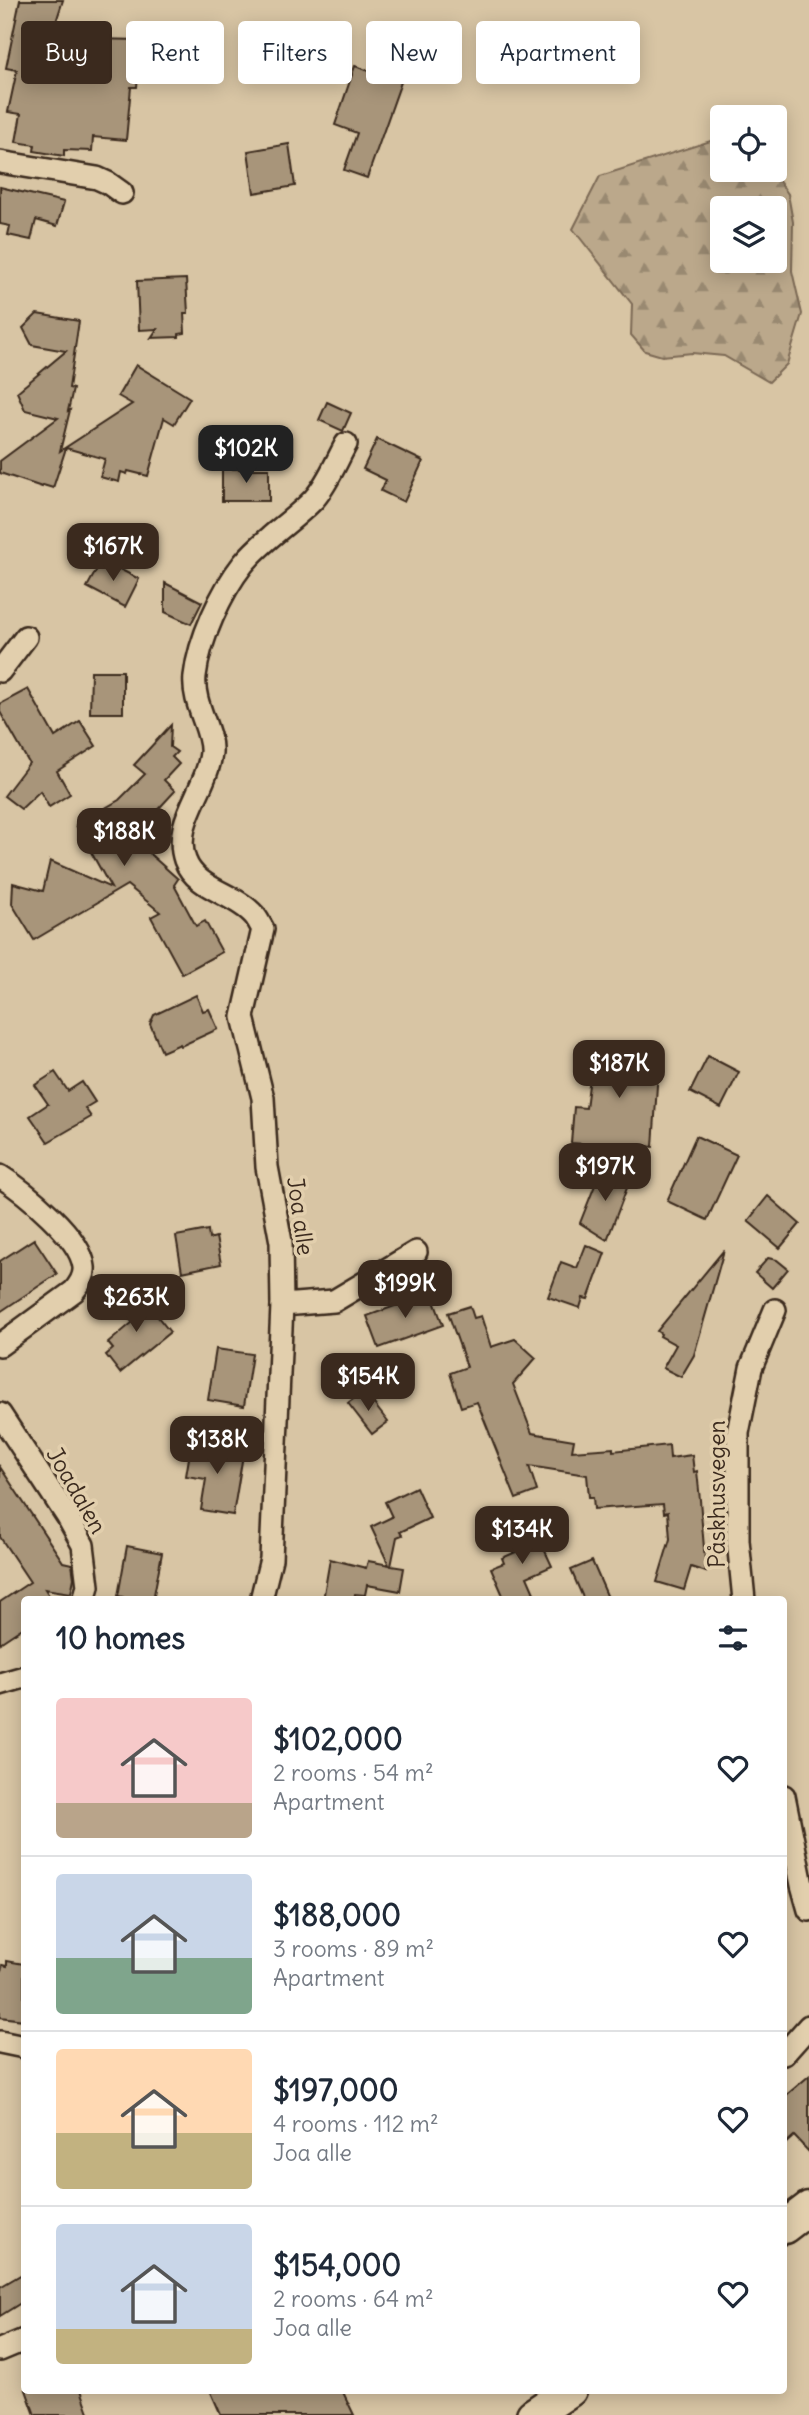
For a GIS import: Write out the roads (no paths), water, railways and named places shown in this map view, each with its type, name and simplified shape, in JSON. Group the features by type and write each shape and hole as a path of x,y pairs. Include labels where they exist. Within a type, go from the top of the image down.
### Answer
{"main road":[{"path":"787,2225 809,2208"},
{"path":"787,2245 809,2230"},
{"path":"533,2415 564,2394"}],"street":[{"path":"0,162 97,178 122,194"},
{"name":"Joa alle","path":"262,1596 271,1559 282,1305 281,1242 267,1167 262,1098 243,1017 263,929 254,914 198,879 186,862 182,844 185,823 207,772 211,751 196,702 195,676 206,636 219,604 243,564 315,498 346,443"},
{"path":"0,671 26,637"},
{"path":"0,1176 64,1230 79,1253 84,1267 82,1281 74,1291 0,1345"},
{"path":"282,1305 334,1301 416,1252"},
{"name":"Påskhusvegen","path":"744,1596 738,1540 738,1433 751,1368 775,1310"},
{"name":"Joadalen","path":"0,1414 83,1545 88,1586 86,1596"},
{"path":"0,1684 21,1678"},
{"path":"787,1811 809,1910"},
{"path":"787,2051 809,2026"},
{"path":"0,2042 21,2046"},
{"path":"0,2350 21,2341"}]}
